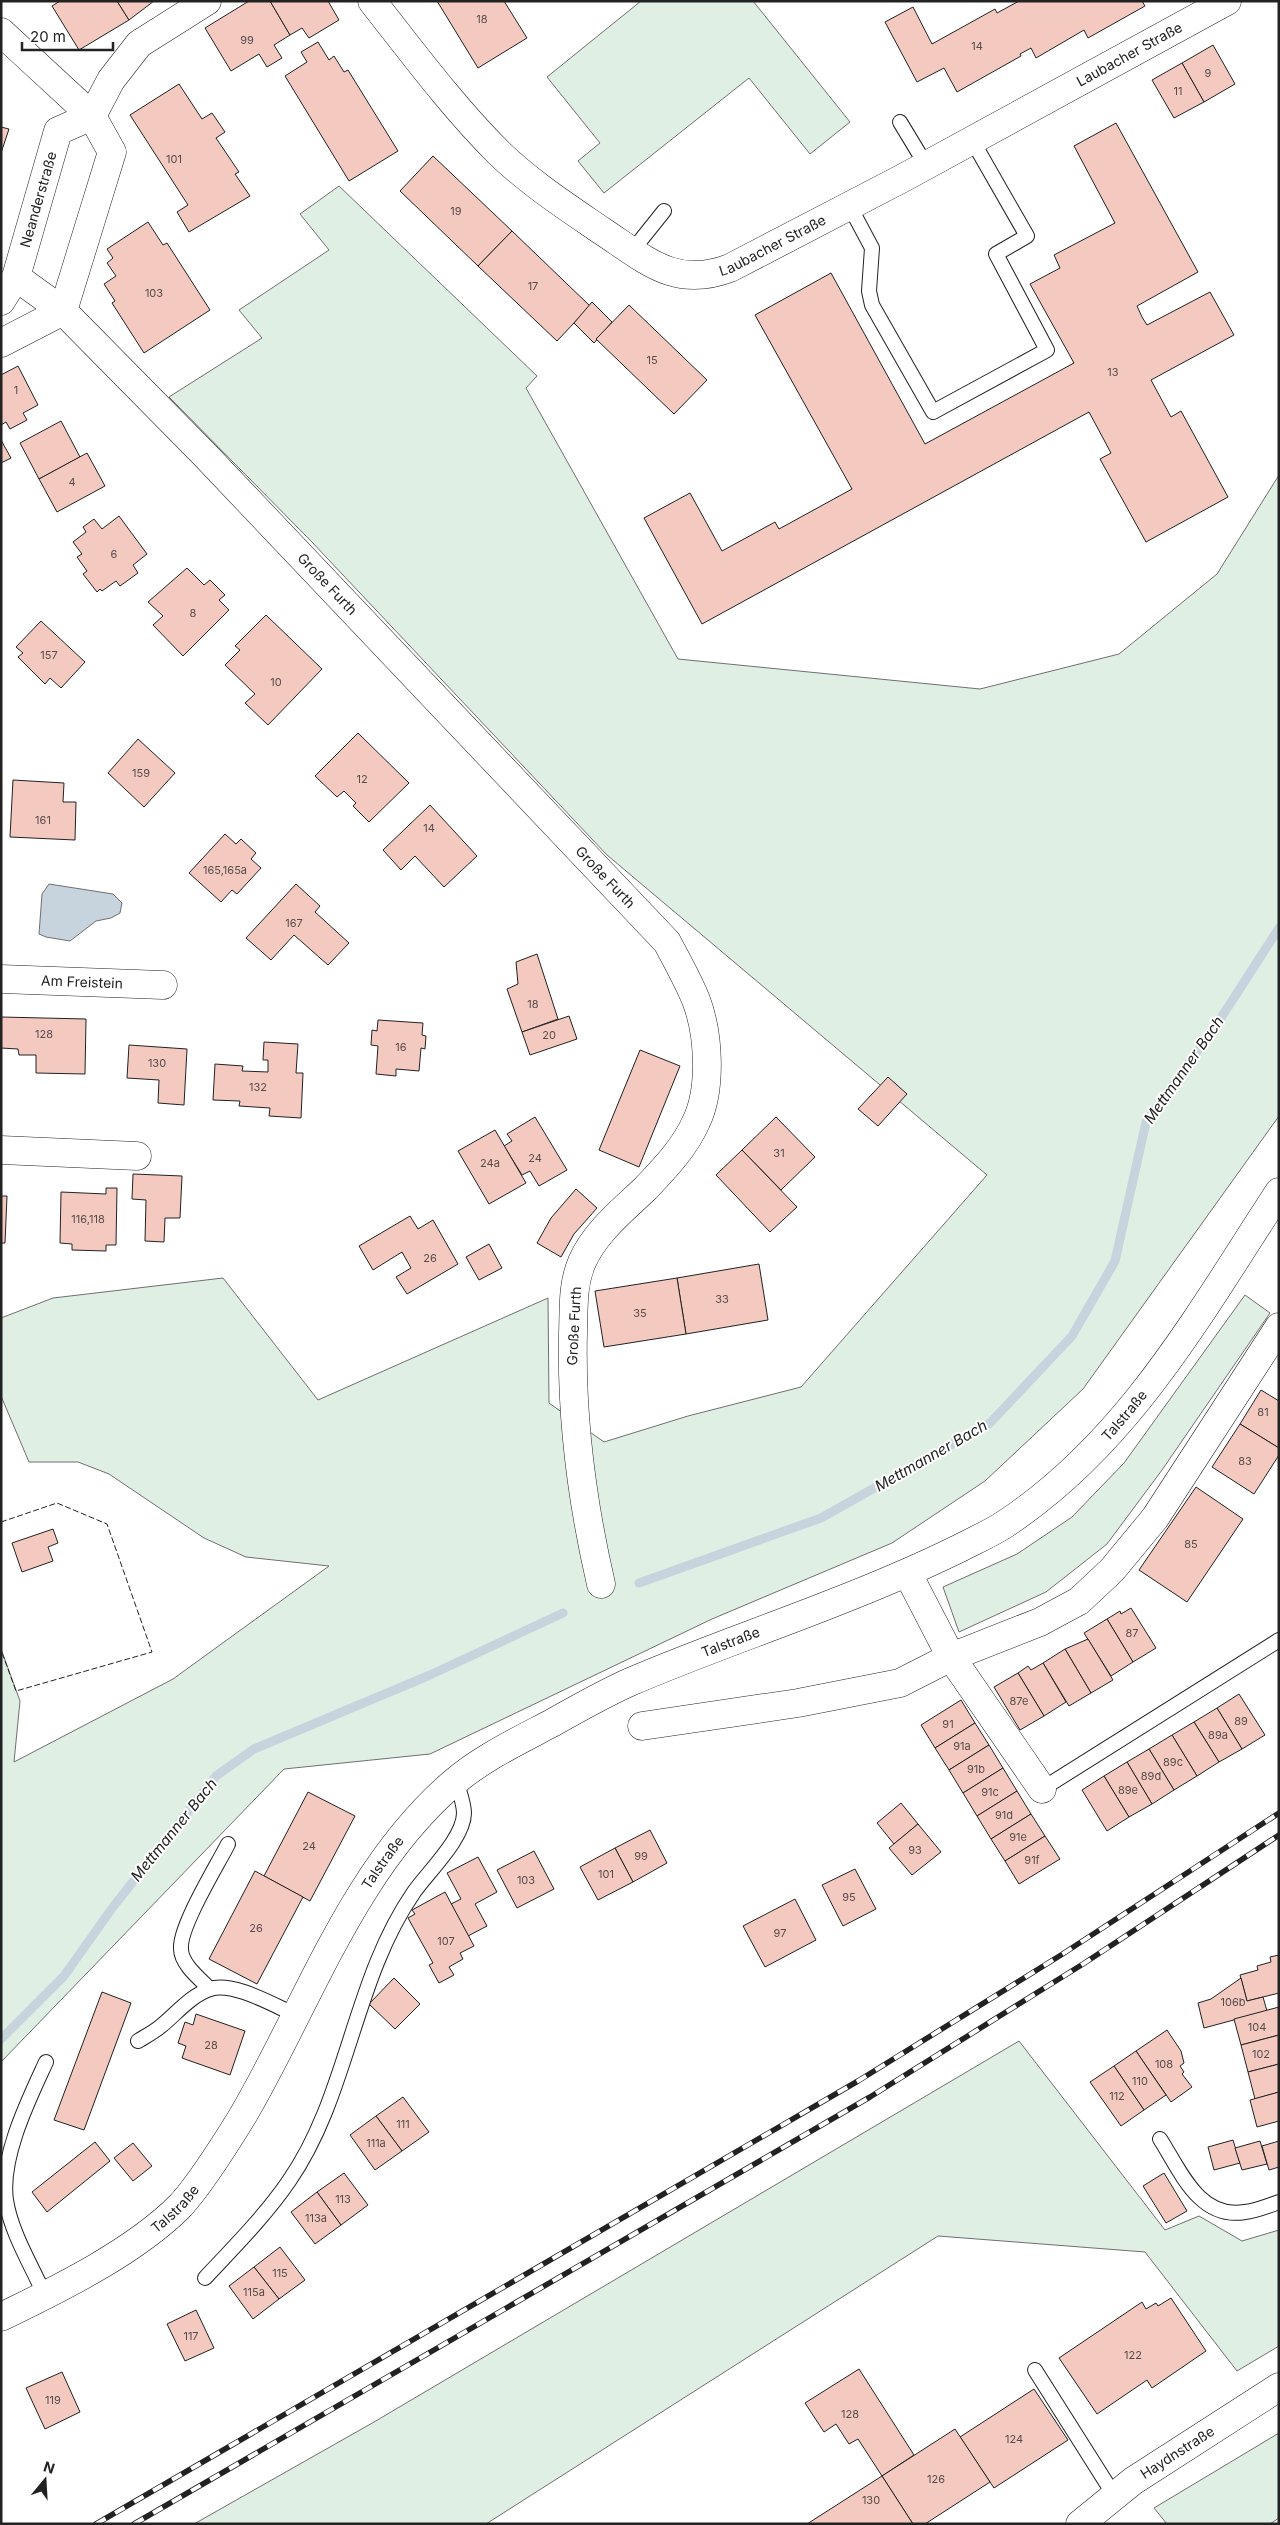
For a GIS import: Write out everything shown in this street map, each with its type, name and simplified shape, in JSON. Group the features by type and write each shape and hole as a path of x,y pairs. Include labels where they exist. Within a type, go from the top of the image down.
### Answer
{"street":[{"path":"92,116 111,80 139,44 207,1"},
{"name":"Laubacher Straße","path":"372,1 445,95 500,154 552,197 655,265 676,274 696,277 730,268 849,206 1216,4"},
{"path":"1,32 92,116 112,152 63,311 1,343"},
{"name":"Neanderstraße","path":"1,301 16,277 58,131 92,116"},
{"name":"Große Furth","path":"16,277 63,311 237,488 667,942 696,1000 704,1029 707,1052 705,1087 697,1121 682,1147 660,1173 596,1239 582,1262 574,1287 572,1373 583,1490 601,1584"},
{"name":"Am Freistein","path":"1,978 163,985"},
{"path":"1,1150 137,1156"},
{"name":"Talstraße","path":"1,2317 45,2296 98,2266 138,2240 182,2204 228,2141 266,2076 346,1920 379,1868 414,1819 456,1780 494,1754 627,1683 908,1574 1002,1526 1062,1482 1104,1441 1168,1361 1279,1192"},
{"path":"642,1726 798,1703 900,1683 951,1656 1040,1622 1079,1601 1112,1570 1155,1518 1279,1326"},
{"path":"908,1574 951,1656 1042,1789"},
{"name":"Haydnstraße","path":"1080,2524 1114,2495 1279,2387"}],"lane":[{"path":"900,122 926,165"},
{"path":"849,206 872,248 869,291 872,305 933,412 1048,350 996,254 1027,236 972,140"},
{"path":"632,250 664,211"},
{"path":"1042,1789 1279,1640"},
{"path":"205,2278 252,2228 284,2187 314,2137 370,1980 389,1935 413,1893 461,1828 464,1812 456,1780"},
{"path":"210,1989 184,1960 180,1949 184,1930 228,1844"},
{"path":"138,2040 160,2027 186,2003 210,1989 225,1988 237,1990 296,2015"},
{"path":"45,2296 18,2236 6,2199 7,2158 22,2112 46,2062"},
{"path":"1160,2139 1196,2196 1216,2211 1244,2213 1279,2202"},
{"path":"1035,2370 1114,2495"}],"green space":[{"path":"641,1 753,1 850,122 810,154 749,78 604,193 578,161 600,143 547,77"},
{"path":"339,186 537,376 526,388 678,659 980,689 1119,654 1217,574 1279,475 1279,1116 1083,1389 985,1481 892,1543 712,1619 430,1754 284,1769 1,2062 1,1649 20,1701 14,1762 173,1679 329,1566 246,1557 204,1538 109,1474 78,1462 29,1462 1,1396 1,1318 53,1298 223,1278 318,1400 548,1298 549,1403 604,1442 688,1416 801,1387 987,1175 607,855 310,540 169,397 262,338 239,310 329,250 300,214"},
{"path":"1245,1295 1270,1313 1162,1470 1107,1544 1046,1592 959,1632 943,1587 1017,1554 1072,1517 1124,1463"},
{"path":"1019,2041 1165,2230 1199,2216 1242,2241 1279,2230 1279,2346 1237,2371 1145,2252 938,2236 486,2524 194,2524 374,2422"},
{"path":"1279,2433 1279,2518 1270,2524 1167,2524 1154,2508"}],"shaded area":[{"path":"49,884 113,894 122,903 120,913 111,918 96,921 70,941 46,937 39,934 42,894"}],"building":[{"path":"60,1 117,1 129,20 79,50 52,6"},
{"path":"117,1 154,1 129,20"},
{"path":"249,1 270,1 290,35 274,45 282,58 267,67 259,54 231,71 205,28"},
{"path":"270,1 328,1 339,20 309,38 302,28 290,35"},
{"path":"437,1 504,1 527,38 478,68"},
{"path":"1019,1 1142,1 1145,6 1088,38 1084,30 1036,58 1031,48 1020,54 1021,56 957,92 944,68 917,82 885,22 913,7 932,44 995,9 997,13"},
{"path":"318,42 329,60 334,56 344,72 348,70 398,151 349,181 285,76 307,62 301,52"},
{"path":"1213,45 1235,84 1204,102 1182,63"},
{"path":"1182,63 1204,102 1174,118 1152,80"},
{"path":"179,84 202,119 212,113 225,132 216,138 239,172 235,174 250,196 189,232 177,212 188,205 130,115"},
{"path":"1116,123 1198,272 1137,306 1142,317 1147,325 1210,292 1234,335 1151,380 1171,417 1181,411 1228,497 1146,542 1100,459 1111,453 1089,412 702,624 644,518 690,493 722,551 775,522 779,529 852,489 755,315 831,273 925,444 1074,363 1030,284 1060,268 1054,255 1115,223 1074,146"},
{"path":"1,127 9,129 1,153"},
{"path":"433,156 512,231 478,266 400,191"},
{"path":"148,222 163,245 167,243 210,310 144,353 112,303 115,301 104,284 116,276 107,263 113,258 107,249"},
{"path":"512,231 590,306 557,341 478,266"},
{"path":"592,302 612,322 594,343 574,323"},
{"path":"629,305 707,380 674,414 596,339"},
{"path":"18,366 38,405 23,413 27,420 10,429 6,422 1,425 1,375"},
{"path":"61,421 80,457 39,479 20,443"},
{"path":"1,440 11,458 1,463"},
{"path":"87,453 105,486 57,512 39,479"},
{"path":"119,516 147,554 133,565 138,573 120,586 116,581 102,591 100,589 97,592 83,574 87,571 77,557 82,554 73,542 86,532 83,527 94,519 102,529"},
{"path":"187,568 204,585 210,580 225,595 219,600 229,610 183,656 153,625 163,616 148,602"},
{"path":"266,615 322,669 268,725 245,703 255,694 225,665 240,650 235,646"},
{"path":"41,621 85,662 61,688 50,678 45,684 18,657 23,653 16,647"},
{"path":"358,733 409,783 369,822 353,806 356,803 344,791 337,797 315,776"},
{"path":"138,739 175,773 144,807 108,773"},
{"path":"13,780 64,783 63,802 76,802 75,840 10,837"},
{"path":"430,805 477,856 444,887 415,856 401,870 383,850"},
{"path":"225,834 236,844 241,839 256,853 251,859 261,868 237,894 232,890 221,902 189,873"},
{"path":"296,884 320,906 315,912 349,943 328,965 294,935 271,960 246,938"},
{"path":"537,954 558,1019 522,1032 507,989 518,984 516,962"},
{"path":"569,1016 577,1039 530,1055 522,1032"},
{"path":"1,1017 86,1019 85,1074 36,1073 36,1055 19,1055 18,1049 1,1048"},
{"path":"378,1020 423,1023 422,1035 426,1036 425,1049 421,1048 419,1071 396,1069 396,1076 376,1074 378,1046 371,1045 372,1030 377,1031"},
{"path":"264,1042 298,1044 296,1073 303,1073 301,1118 269,1116 270,1108 239,1106 240,1101 213,1100 215,1064 243,1066 242,1071 268,1072 268,1060 263,1060"},
{"path":"129,1045 187,1049 184,1105 158,1103 159,1080 127,1078"},
{"path":"640,1050 680,1066 639,1167 599,1150"},
{"path":"888,1077 907,1094 878,1126 858,1109"},
{"path":"535,1117 567,1170 539,1186 530,1171 522,1175 504,1146 512,1141 507,1134"},
{"path":"776,1117 815,1157 781,1190 742,1150"},
{"path":"495,1130 526,1183 489,1204 458,1151"},
{"path":"742,1150 797,1207 770,1232 716,1175"},
{"path":"133,1174 182,1176 180,1218 165,1218 164,1242 145,1241 146,1200 132,1199"},
{"path":"106,1188 117,1188 116,1245 106,1245 106,1251 72,1250 72,1244 60,1243 61,1192 106,1194"},
{"path":"576,1189 597,1208 574,1234 561,1257 537,1243 551,1218"},
{"path":"1,1196 7,1196 5,1243 1,1243"},
{"path":"410,1216 418,1229 433,1220 458,1264 407,1294 396,1277 411,1268 402,1252 373,1270 359,1246"},
{"path":"489,1244 502,1268 479,1280 466,1257"},
{"path":"759,1264 768,1320 686,1334 677,1278"},
{"path":"677,1278 686,1334 604,1347 595,1291"},
{"path":"1261,1390 1279,1401 1279,1448 1240,1424"},
{"path":"1240,1424 1279,1448 1279,1455 1254,1494 1212,1467"},
{"path":"1196,1487 1243,1519 1187,1602 1139,1570"},
{"path":"53,1529 58,1543 48,1547 53,1561 22,1572 12,1543"},
{"path":"1131,1608 1156,1648 1133,1662 1107,1619 1120,1611 1121,1614"},
{"path":"1107,1619 1133,1662 1111,1676 1084,1633"},
{"path":"1088,1639 1113,1680 1091,1693 1065,1649"},
{"path":"1065,1649 1091,1693 1069,1706 1043,1663"},
{"path":"1043,1663 1066,1702 1044,1716 1018,1673 1028,1666 1031,1670"},
{"path":"1018,1673 1044,1716 1020,1730 994,1687"},
{"path":"1239,1694 1265,1735 1242,1749 1217,1708"},
{"path":"961,1700 975,1723 935,1748 921,1725"},
{"path":"1217,1708 1242,1749 1219,1762 1194,1722"},
{"path":"1194,1722 1219,1762 1197,1776 1172,1735"},
{"path":"975,1723 989,1745 949,1770 935,1748"},
{"path":"1172,1735 1197,1776 1174,1790 1149,1749"},
{"path":"989,1745 1003,1768 963,1793 949,1770"},
{"path":"1149,1749 1174,1790 1152,1804 1127,1762"},
{"path":"1127,1762 1152,1804 1129,1817 1104,1776"},
{"path":"1003,1768 1017,1791 977,1816 963,1793"},
{"path":"1104,1776 1129,1817 1107,1831 1082,1790"},
{"path":"1017,1791 1031,1814 991,1839 977,1816"},
{"path":"308,1792 355,1816 310,1901 264,1876"},
{"path":"901,1803 918,1824 894,1844 877,1823"},
{"path":"1031,1814 1045,1836 1005,1861 991,1839"},
{"path":"918,1824 941,1852 912,1875 889,1848"},
{"path":"650,1830 667,1863 633,1882 615,1848"},
{"path":"1045,1836 1060,1859 1019,1884 1005,1861"},
{"path":"615,1848 633,1882 598,1900 580,1867"},
{"path":"534,1851 554,1889 517,1908 497,1870"},
{"path":"478,1857 497,1892 475,1904 487,1926 468,1936 451,1904 461,1899 447,1873"},
{"path":"855,1869 876,1909 843,1926 822,1885"},
{"path":"255,1871 303,1897 257,1984 209,1959"},
{"path":"445,1892 474,1946 460,1953 463,1959 449,1967 454,1975 439,1983 429,1965 433,1963 408,1918 415,1914 412,1910"},
{"path":"795,1899 816,1940 765,1967 743,1926"},
{"path":"1279,1955 1279,1993 1247,2001 1240,1975 1258,1970 1257,1966 1271,1962 1270,1957"},
{"path":"394,1978 420,2004 395,2029 369,2004"},
{"path":"1241,1978 1247,2001 1263,1997 1267,2011 1204,2028 1198,2003 1211,1999"},
{"path":"102,1992 131,2003 84,2130 54,2120"},
{"path":"1279,2007 1279,2035 1241,2045 1234,2019"},
{"path":"196,2014 245,2031 230,2075 182,2058 186,2046 178,2043 185,2022 193,2025"},
{"path":"1167,2030 1181,2051 1184,2063 1180,2066 1184,2072 1182,2074 1192,2087 1171,2102 1136,2051"},
{"path":"1279,2035 1279,2064 1248,2072 1241,2045"},
{"path":"1136,2051 1166,2095 1144,2110 1114,2066"},
{"path":"1279,2064 1279,2092 1255,2099 1248,2072"},
{"path":"1114,2066 1144,2110 1121,2126 1090,2082"},
{"path":"1279,2092 1279,2121 1257,2127 1250,2100"},
{"path":"403,2097 429,2132 402,2151 376,2116"},
{"path":"376,2116 402,2151 375,2170 350,2135"},
{"path":"1233,2140 1240,2163 1214,2170 1208,2147"},
{"path":"1260,2141 1267,2164 1242,2170 1235,2148"},
{"path":"1279,2141 1279,2167 1269,2170 1262,2146"},
{"path":"95,2142 110,2161 47,2212 32,2192"},
{"path":"133,2143 152,2166 133,2181 114,2158"},
{"path":"344,2173 368,2205 341,2225 317,2192"},
{"path":"1164,2173 1187,2211 1166,2223 1143,2186"},
{"path":"317,2192 341,2225 315,2244 291,2212"},
{"path":"280,2247 305,2280 279,2299 254,2267"},
{"path":"254,2267 279,2299 253,2319 229,2286"},
{"path":"1171,2298 1206,2351 1152,2388 1147,2380 1097,2414 1059,2358 1142,2302 1146,2309 1156,2303 1158,2306"},
{"path":"196,2310 214,2348 185,2361 167,2324"},
{"path":"859,2369 914,2455 882,2476 858,2439 849,2444 836,2424 824,2432 805,2403"},
{"path":"62,2372 80,2412 45,2429 26,2388"},
{"path":"1034,2389 1068,2440 994,2488 960,2437"},
{"path":"955,2429 990,2482 925,2524 913,2524 882,2476"},
{"path":"882,2476 913,2524 807,2524"}],"waterway":[{"name":"Mettmanner Bach","path":"639,1583 821,1518 990,1423 1072,1336 1115,1261 1146,1122 1217,1024 1279,928"},
{"name":"Mettmanner Bach","path":"1,2039 64,1976 113,1907 216,1776 254,1749 430,1675 563,1613"}],"railway":[{"path":"96,2524 858,2081 1061,1955 1279,1813"},
{"path":"134,2524 870,2097 1083,1964 1279,1835"}],"fence":[{"path":"1,1522 57,1503 107,1524 152,1652 16,1691 1,1650"}]}
